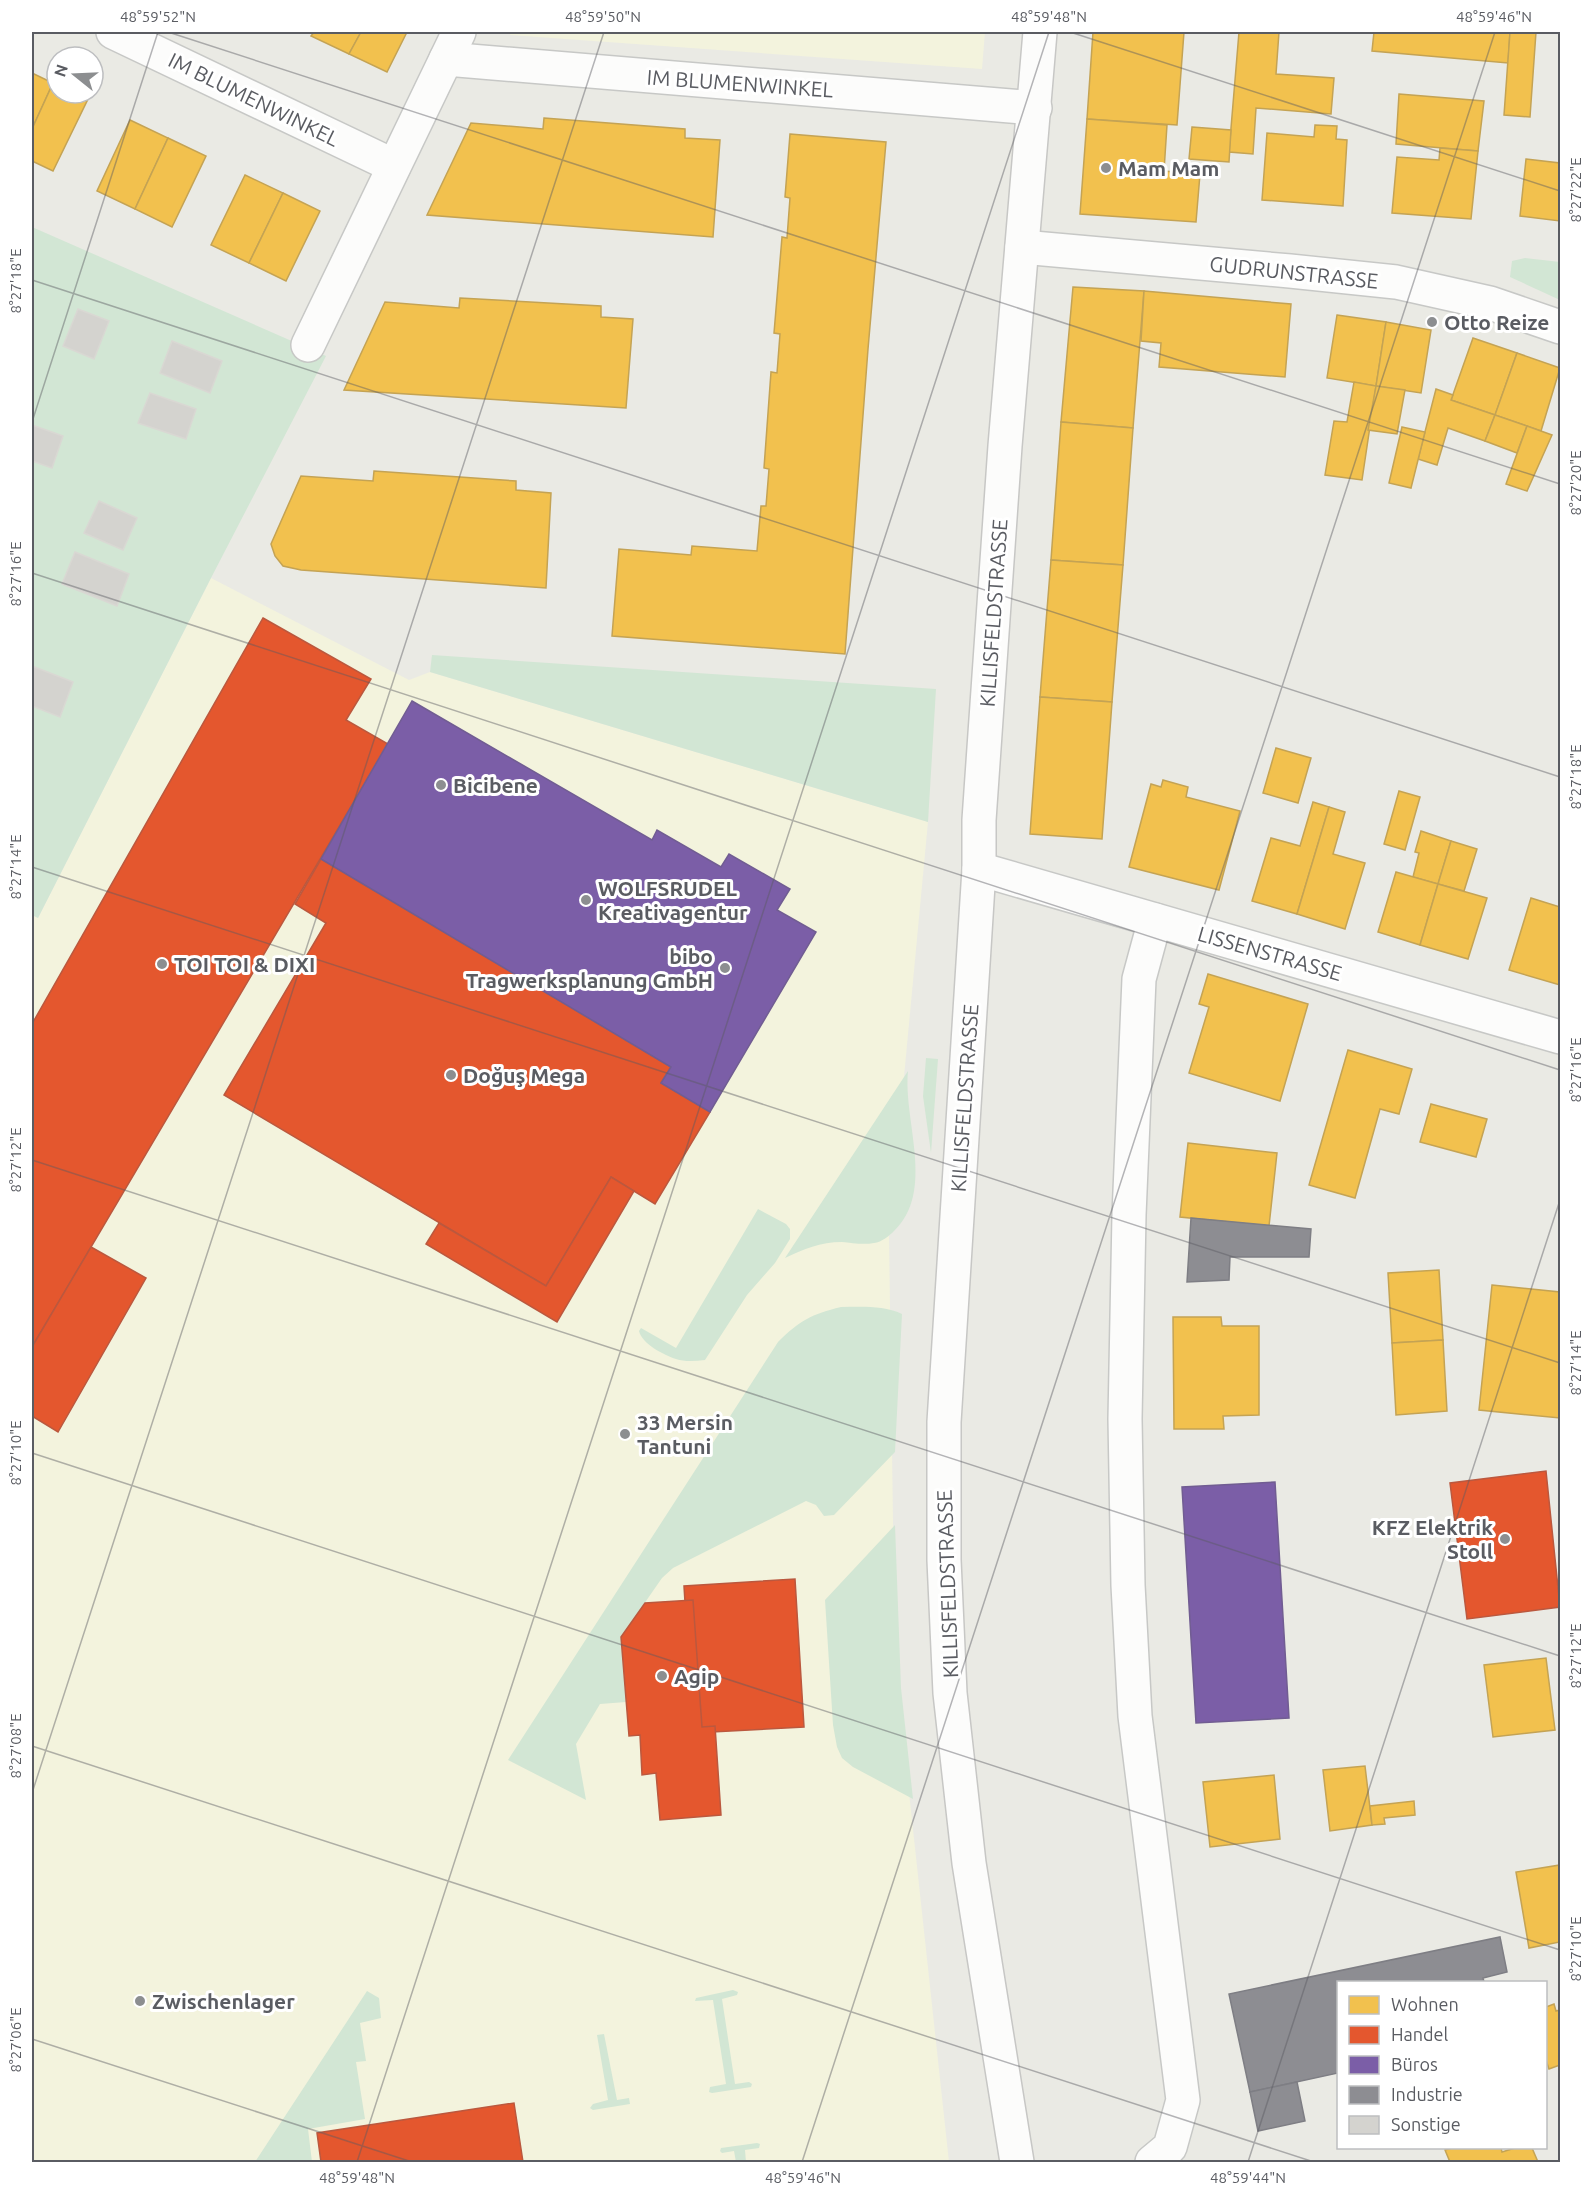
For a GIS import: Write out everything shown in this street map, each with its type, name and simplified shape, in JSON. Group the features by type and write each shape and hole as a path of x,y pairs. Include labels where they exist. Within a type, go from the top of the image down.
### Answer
{"street":[{"name":"IM BLUMENWINKEL","path":"113,32 394,166"},
{"name":"KILLISFELDSTRASSE","path":"1017,2163 969,1863 950,1693 944,1560 944,1422 990,660 1006,434 1040,32"},
{"name":"IM BLUMENWINKEL","path":"308,345 452,45 1035,108"},
{"name":"GUDRUNSTRASSE","path":"1022,247 1266,268 1396,282 1490,303 1560,327"},
{"name":"LISSENSTRASSE","path":"979,869 1560,1037"},
{"path":"1152,2163 1170,2146 1183,2100 1135,1716 1128,1585 1125,1419 1129,1215 1139,979 1155,920"}],"shaded area":[{"path":"511,32 985,32 982,69 510,35"},
{"path":"32,227 326,356 38,918 32,915"},
{"path":"1525,258 1560,262 1560,300 1510,277 1512,261"},
{"path":"211,578 409,680 430,672 928,822 889,1236 895,1663 949,2162 32,2162 32,915 38,918"},
{"path":"432,655 936,689 928,822 430,672"},
{"path":"926,1058 938,1059 931,1153 923,1096"},
{"path":"908,1071 916,1176 913,1196 906,1215 888,1237 880,1241 866,1244 826,1243 785,1258"},
{"path":"758,1209 786,1224 790,1229 790,1239 775,1263 747,1295 705,1360 679,1360 649,1345 641,1336 639,1331 641,1328 676,1348"},
{"path":"841,1307 880,1308 902,1314 895,1452 834,1515 824,1516 816,1505 806,1501 673,1568 662,1578 621,1637 626,1702 600,1704 576,1744 586,1800 508,1760 778,1342 806,1319"},
{"path":"895,1525 901,1688 913,1799 853,1767 842,1758 837,1747 833,1725 825,1600"},
{"path":"733,1990 738,1992 737,1995 722,1999 735,2084 749,2082 752,2084 751,2087 712,2093 709,2092 710,2087 726,2084 713,2000 695,2001 696,1998"},
{"path":"367,1991 379,1998 381,2018 360,2023 366,2061 356,2062 365,2119 308,2129 312,2162 255,2162"},
{"path":"604,2034 617,2100 629,2098 630,2104 593,2110 590,2108 593,2104 608,2100 597,2035"},
{"path":"760,2144 759,2148 745,2150 746,2162 736,2162 734,2151 722,2153 720,2151 721,2148"}],"building: Wohnen":[{"path":"314,32 361,32 349,54 311,36"},
{"path":"361,32 407,32 387,72 349,54"},
{"path":"1093,32 1184,32 1177,125 1087,119"},
{"path":"1239,32 1279,32 1276,74 1334,78 1331,114 1256,108 1253,154 1229,152"},
{"path":"1374,32 1510,32 1508,63 1372,51"},
{"path":"1510,32 1536,32 1530,117 1504,115"},
{"path":"32,73 45,79 45,101 32,129"},
{"path":"1399,94 1484,101 1478,151 1396,144"},
{"path":"45,101 45,105 85,105 53,171 32,161 32,129"},
{"path":"544,118 685,129 685,138 720,140 713,237 427,215 471,123 543,129"},
{"path":"1087,119 1167,125 1164,171 1200,174 1196,222 1080,214"},
{"path":"130,120 168,138 135,209 97,191"},
{"path":"1315,125 1337,126 1336,139 1347,140 1343,206 1262,200 1267,133 1314,137"},
{"path":"1192,127 1231,130 1229,162 1189,159"},
{"path":"790,134 886,142 845,654 612,636 619,549 691,555 692,546 757,551 761,506 766,506 769,469 764,468 771,372 777,373 780,334 774,333 782,237 787,238 790,198 785,197"},
{"path":"168,138 206,156 172,227 135,209"},
{"path":"1440,148 1478,151 1471,219 1392,213 1397,157 1439,160"},
{"path":"1526,159 1560,163 1560,221 1520,216"},
{"path":"245,175 283,193 249,263 211,245"},
{"path":"283,193 320,211 286,281 249,263"},
{"path":"1073,287 1144,291 1133,428 1061,422"},
{"path":"1144,291 1291,304 1285,377 1159,367 1161,343 1141,341"},
{"path":"460,298 601,306 601,317 633,319 626,408 344,390 385,302 459,308"},
{"path":"1337,315 1386,322 1376,386 1327,378"},
{"path":"1386,322 1431,330 1421,393 1376,386"},
{"path":"1473,338 1517,353 1495,415 1451,400"},
{"path":"1517,353 1560,368 1541,431 1495,415"},
{"path":"1354,382 1376,386 1362,480 1325,475 1334,421 1347,422"},
{"path":"1376,386 1405,390 1397,434 1368,430"},
{"path":"1436,389 1453,395 1451,400 1495,415 1485,441 1448,428 1437,465 1418,459"},
{"path":"1495,415 1527,426 1517,453 1485,441"},
{"path":"1061,422 1133,428 1123,565 1051,560"},
{"path":"1527,426 1552,435 1527,491 1506,484"},
{"path":"1402,427 1425,432 1411,488 1389,483"},
{"path":"374,471 516,481 516,490 551,493 546,588 301,570 283,566 275,556 271,544 301,476 373,481"},
{"path":"1051,560 1123,565 1112,702 1040,697"},
{"path":"1040,697 1112,702 1102,839 1030,834"},
{"path":"1276,748 1311,758 1298,803 1263,793"},
{"path":"1163,780 1188,787 1186,797 1240,811 1219,890 1129,867 1151,784 1161,787"},
{"path":"1399,791 1420,797 1405,850 1384,844"},
{"path":"1313,802 1329,807 1297,914 1252,901 1271,838 1300,846"},
{"path":"1329,807 1345,812 1333,854 1365,863 1345,929 1297,914"},
{"path":"1421,831 1451,841 1438,884 1413,877 1419,853 1415,852"},
{"path":"1451,841 1477,849 1464,891 1438,884"},
{"path":"1396,872 1438,884 1420,945 1378,932"},
{"path":"1438,884 1487,898 1468,959 1420,945"},
{"path":"1531,898 1560,907 1560,985 1509,970"},
{"path":"1208,974 1308,1004 1280,1101 1189,1073 1209,1007 1199,1004"},
{"path":"1348,1050 1412,1069 1399,1114 1380,1109 1355,1198 1309,1185"},
{"path":"1431,1104 1487,1119 1476,1157 1420,1142"},
{"path":"1188,1143 1277,1153 1269,1226 1180,1217"},
{"path":"1439,1270 1443,1340 1392,1343 1388,1273"},
{"path":"1492,1285 1560,1292 1560,1418 1479,1410"},
{"path":"1173,1317 1221,1317 1222,1326 1259,1326 1259,1415 1223,1416 1224,1429 1174,1429"},
{"path":"1443,1340 1447,1411 1396,1415 1392,1343"},
{"path":"1546,1658 1555,1730 1493,1737 1484,1665"},
{"path":"1365,1766 1372,1825 1330,1831 1323,1770"},
{"path":"1274,1775 1280,1839 1210,1847 1203,1782"},
{"path":"1414,1801 1415,1815 1384,1818 1385,1824 1372,1825 1370,1806"},
{"path":"1560,1865 1560,1942 1529,1948 1516,1872"},
{"path":"1554,2004 1556,2011 1560,2010 1560,2065 1549,2069 1547,2063 1547,2007"},
{"path":"1501,2149 1502,2152 1512,2149 1532,2149 1538,2162 1450,2162 1445,2150"}],"building: Handel":[{"name":"TOI TOI & DIXI","path":"263,618 371,679 346,720 388,744 32,1347 32,1024"},
{"name":"Doğuş Mega","path":"321,859 671,1067 661,1083 710,1112 655,1204 611,1177 546,1286 224,1095 326,923 295,904"},
{"path":"611,1177 634,1191 557,1322 426,1244 439,1223 546,1286"},
{"path":"91,1247 146,1278 58,1432 32,1416 32,1347"},
{"name":"KFZ Elektrik Stoll","path":"1546,1471 1560,1607 1467,1619 1450,1483"},
{"path":"795,1579 804,1727 693,1733 684,1586"},
{"name":"Agip","path":"693,1600 702,1727 715,1726 721,1815 660,1820 656,1773 642,1775 640,1735 629,1736 621,1637 645,1603"},
{"path":"514,2103 523,2162 321,2162 317,2133"}],"building: Büros":[{"name":"WOLFSRUDEL Kreativagentur","path":"412,701 652,840 657,830 721,867 729,854 790,889 777,910 816,932 710,1112 661,1083 671,1067 321,859"},
{"path":"1275,1482 1289,1718 1196,1723 1182,1487"}],"building: Industrie":[{"path":"1191,1218 1311,1229 1309,1257 1230,1257 1229,1280 1187,1282"},
{"path":"1500,1937 1507,1972 1483,1978 1484,1981 1337,1981 1337,2073 1250,2092 1229,1994"},
{"path":"1297,2082 1305,2121 1258,2131 1250,2092"}],"building: Sonstige":[{"path":"78,309 109,321 94,359 63,346"},
{"path":"172,341 222,361 210,393 160,373"},
{"path":"150,393 196,409 186,439 138,423"},
{"path":"32,425 63,436 52,468 32,461"},
{"path":"99,501 137,518 123,550 84,533"},
{"path":"75,552 129,574 117,606 62,584"},
{"path":"32,666 73,682 60,717 32,706"}],"place":[{"name":"Mam Mam","path":"1106,168"},
{"name":"Otto Reize","path":"1432,322"},
{"name":"Bicibene","path":"441,785"},
{"name":"WOLFSRUDEL Kreativagentur","path":"586,900"},
{"name":"TOI TOI & DIXI","path":"162,964"},
{"name":"bibo Tragwerksplanung GmbH","path":"725,968"},
{"name":"Doğuş Mega","path":"451,1075"},
{"name":"33 Mersin Tantuni","path":"625,1434"},
{"name":"KFZ Elektrik Stoll","path":"1505,1539"},
{"name":"Agip","path":"662,1676"},
{"name":"Zwischenlager","path":"140,2001"}]}
